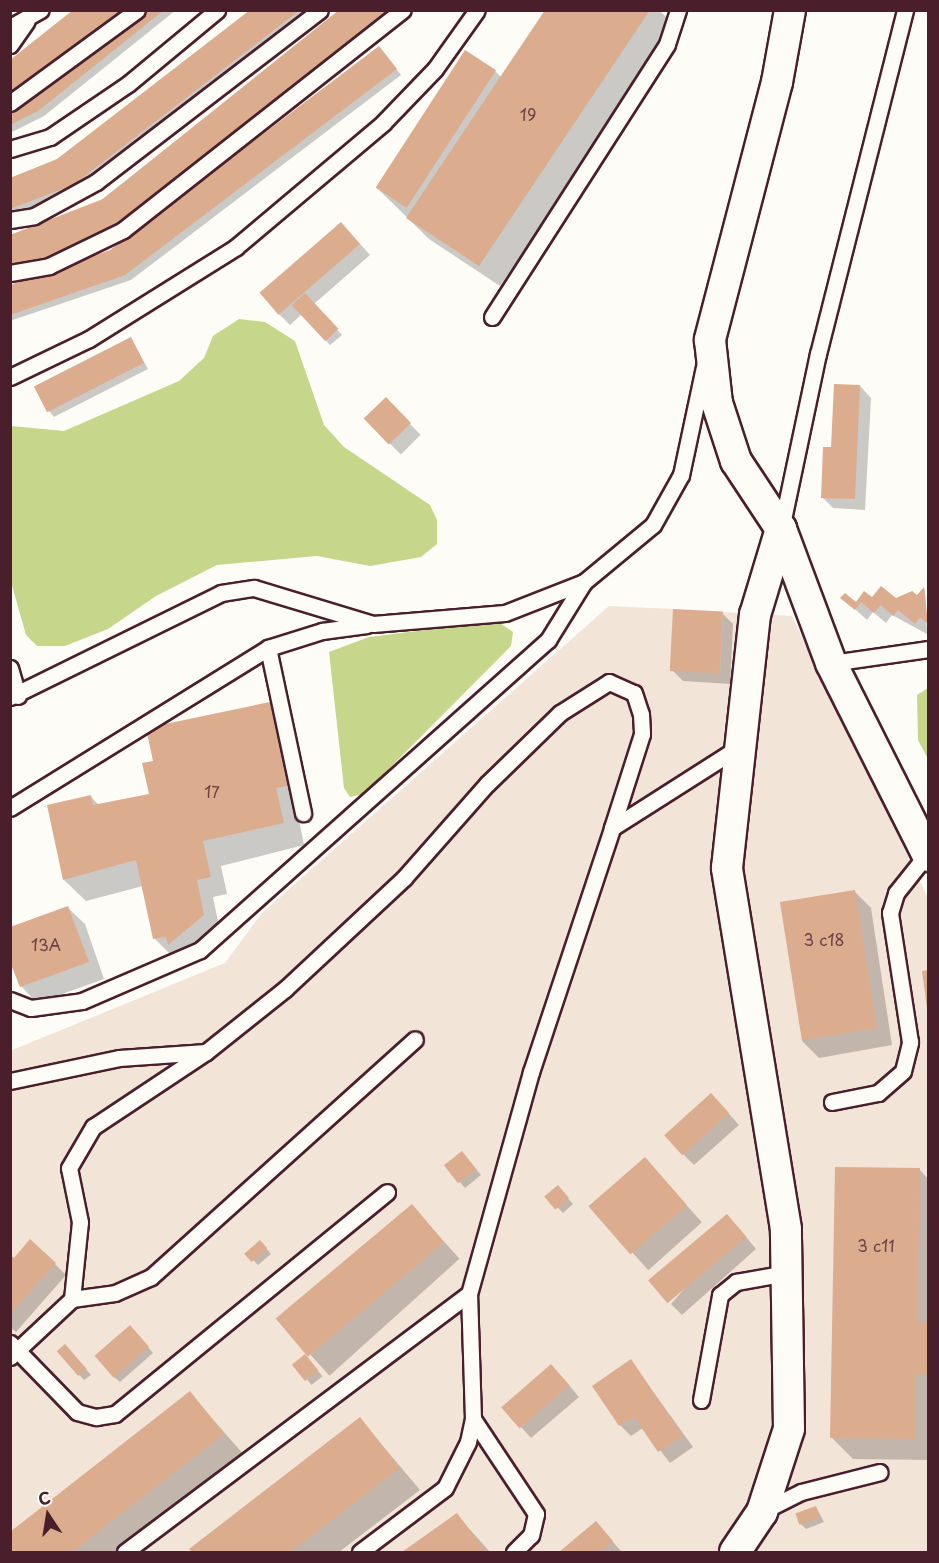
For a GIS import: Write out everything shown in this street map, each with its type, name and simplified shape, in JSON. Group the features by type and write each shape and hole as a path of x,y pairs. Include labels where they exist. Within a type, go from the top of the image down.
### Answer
{"street":[{"path":"790,10 777,82 710,340 717,403 736,461 781,529 831,663 928,855"},
{"path":"735,1552 762,1512 789,1429 787,1273 778,1164 727,868 755,615 781,529"}],"lane":[{"path":"10,103 137,10"},
{"path":"10,149 50,138 128,84 217,10"},
{"path":"10,220 34,216 96,182 320,10"},
{"path":"10,273 49,266 123,230 404,10"},
{"path":"10,377 89,339 236,247 382,123 435,69 477,10"},
{"path":"492,317 668,44 678,10"},
{"path":"781,529 801,454 818,354 905,10"},
{"path":"10,27 35,14"},
{"path":"10,45 35,14"},
{"path":"10,808 268,648 322,631 373,624 505,613 584,582 653,525 681,475 710,340"},
{"path":"10,1000 31,1008 82,1001 200,950 548,640 584,582"},
{"path":"10,668 14,697 178,610 221,593 254,588 373,624"},
{"path":"268,648 303,813"},
{"path":"831,663 928,649"},
{"path":"72,1299 80,1222 69,1168 79,1144 93,1127 206,1052 285,989 404,878 487,784 561,713 609,682 620,682 634,693 641,714 642,734 531,1072 469,1294 473,1419 458,1467 445,1488 360,1552"},
{"path":"612,828 739,747"},
{"path":"832,1102 878,1093 903,1071 910,1042 890,913 896,893 928,855"},
{"path":"387,1192 115,1414 96,1417 77,1412 14,1350 72,1299 115,1293 151,1277 415,1039"},
{"path":"10,1081 119,1058 206,1052"},
{"path":"701,1400 720,1295 736,1281 787,1273"},
{"path":"127,1552 469,1294"},
{"path":"473,1419 536,1514 531,1535 514,1552"},
{"path":"762,1512 801,1492 880,1472"}],"shaded area":[{"path":"609,606 673,609 720,673 723,612 792,616 928,898 928,1552 11,1552 10,1051 225,963 262,913"}],"green space":[{"path":"239,319 265,322 295,341 324,425 344,447 430,505 437,520 437,544 421,557 370,566 317,556 217,565 156,596 108,629 65,646 37,646 26,635 11,582 11,426 64,431 179,381 204,358 213,336"},
{"path":"497,621 513,632 511,646 364,794 350,797 344,788 329,652 369,637"},
{"path":"928,688 928,759 918,740 917,695"}],"building":[{"path":"73,10 164,10 38,111 10,125 10,60"},
{"path":"250,10 300,10 73,185 10,209 10,178 57,159"},
{"path":"339,10 387,10 118,226 39,260 10,266 10,235 103,199"},
{"path":"545,10 650,10 479,266 406,218"},
{"path":"379,46 397,69 125,275 10,315 10,285 110,250"},
{"path":"465,50 496,70 407,208 376,188"},
{"path":"341,222 360,244 279,315 259,293"},
{"path":"305,293 338,329 325,341 292,305"},
{"path":"131,337 144,363 47,412 34,386"},
{"path":"834,384 860,385 855,499 821,498 823,447 831,447"},
{"path":"386,397 411,423 389,444 364,419"},
{"path":"881,586 896,598 912,591 917,595 924,587 928,624 920,617 915,624 898,610 893,616 881,605 874,613 861,602 855,610 840,598 845,593 856,602 864,591 872,597"},
{"path":"673,609 723,612 720,674 670,671"},
{"path":"270,702 290,785 276,788 284,823 203,841 211,877 197,880 204,915 168,945 166,937 153,939 136,860 63,880 47,805 91,795 93,805 149,794 142,763 153,761 146,728"},
{"path":"855,890 877,1028 802,1040 780,902"},
{"path":"68,906 89,962 20,987 10,962 10,927"},
{"path":"928,970 928,1009 927,1009 922,971"},
{"path":"711,1093 729,1113 682,1155 664,1135"},
{"path":"462,1151 476,1169 458,1183 444,1165"},
{"path":"645,1157 687,1205 630,1255 588,1206"},
{"path":"835,1167 920,1168 917,1322 928,1322 928,1374 916,1374 915,1439 830,1438"},
{"path":"558,1185 569,1198 555,1210 544,1197"},
{"path":"412,1204 444,1242 308,1357 276,1318"},
{"path":"727,1214 746,1237 667,1303 648,1280"},
{"path":"30,1239 56,1263 10,1314 10,1255 14,1258"},
{"path":"260,1240 267,1248 251,1262 244,1254"},
{"path":"130,1325 149,1347 114,1378 95,1356"},
{"path":"65,1344 87,1369 78,1376 57,1351"},
{"path":"305,1354 318,1370 305,1381 292,1365"},
{"path":"631,1359 683,1436 658,1452 634,1417 619,1426 592,1386"},
{"path":"551,1364 569,1385 520,1428 501,1407"},
{"path":"190,1391 224,1434 72,1552 10,1552 10,1532"},
{"path":"360,1417 400,1468 290,1552 192,1552 189,1549"},
{"path":"816,1506 820,1517 799,1525 795,1514"},
{"path":"457,1513 486,1552 402,1552"},
{"path":"596,1521 613,1541 600,1552 559,1552"}]}
